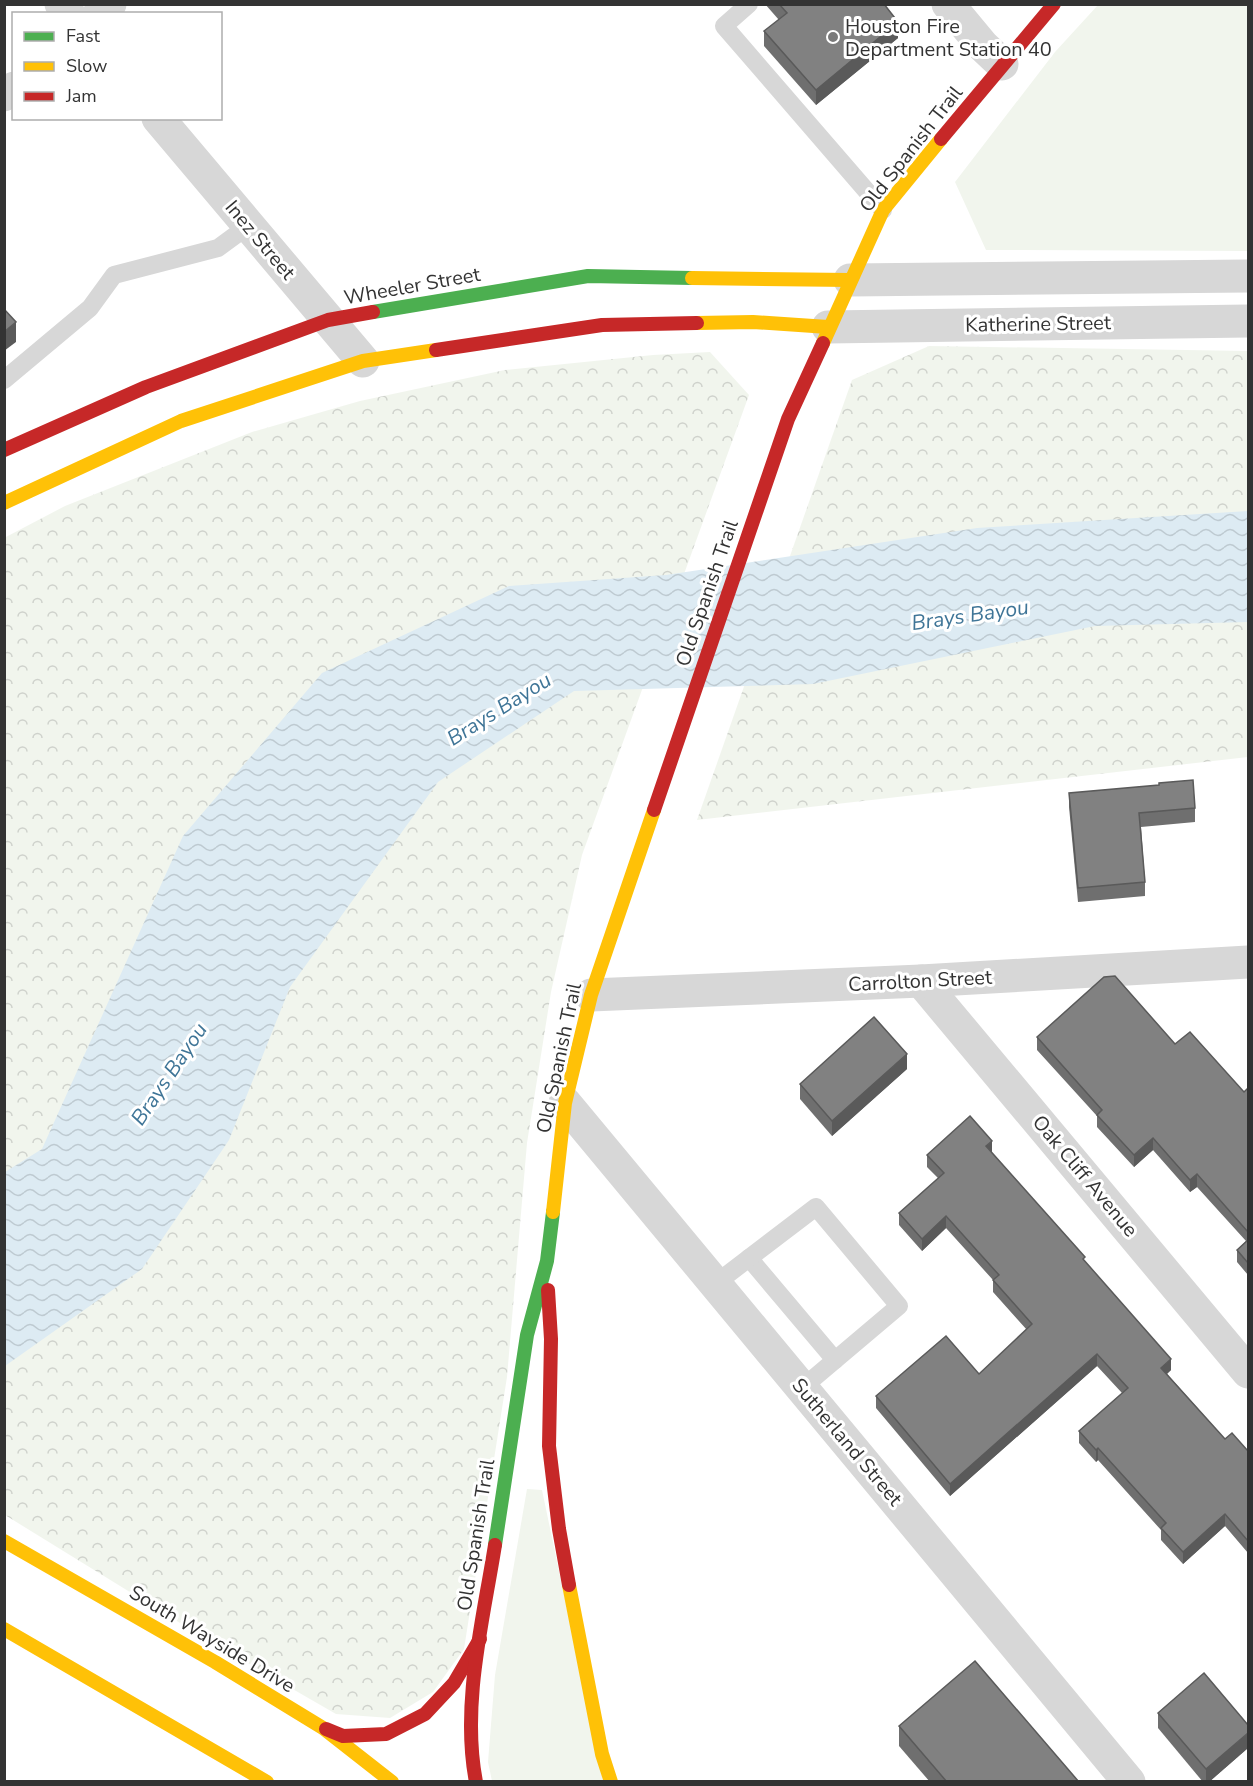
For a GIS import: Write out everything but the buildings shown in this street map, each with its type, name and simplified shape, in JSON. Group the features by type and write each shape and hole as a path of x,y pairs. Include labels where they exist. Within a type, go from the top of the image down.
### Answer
{"main road":[{"name":"Old Spanish Trail","path":"476,1782 470,1754 469,1716 480,1639 527,1335 547,1261 565,1103 591,995 788,419 828,327 883,210 1054,4"},
{"name":"Wheeler Street","path":"4,450 146,387 328,320 588,276 850,280"},
{"path":"10,495 181,421 363,361 602,325 753,322 828,327"},
{"name":"Old Spanish Trail","path":"547,1261 551,1339 549,1446 559,1529 578,1640 602,1754 611,1782"},
{"name":"South Wayside Drive","path":"4,1541 215,1662 323,1728 392,1782"},
{"path":"4,1629 267,1782"},
{"path":"323,1728 343,1736 386,1734 425,1714 454,1683 480,1639"}],"street":[{"path":"948,4 983,46 1002,64"},
{"name":"Inez Street","path":"160,120 363,361"},
{"path":"850,280 1248,276"},
{"name":"Katherine Street","path":"828,327 1248,321"},
{"name":"Carrolton Street","path":"591,995 921,981 1248,962"},
{"name":"Oak Cliff Avenue","path":"921,981 1248,1372"},
{"name":"Sutherland Street","path":"565,1103 1129,1782"}],"lane":[{"path":"749,4 724,26 883,210"},
{"path":"4,380 90,308 114,274 218,248 248,226"},
{"path":"715,1284 816,1207 899,1306 802,1388"},
{"path":"749,1258 835,1360"}],"green space":[{"path":"1098,5 1248,5 1248,251 986,250 955,182 1055,52"},
{"path":"929,346 1248,351 1248,757 697,820 852,380"},
{"path":"710,352 749,395 582,855 551,992 527,1143 507,1377 464,1649 433,1692 390,1718 336,1714 206,1639 5,1515 4,538 65,506 252,432 360,401 505,370 653,355"},
{"path":"527,1489 542,1490 603,1781 492,1781 488,1762 495,1675"}],"water":[{"name":"Brays Bayou","path":"1248,511 1248,622 1095,626 813,684 574,691 438,782 290,987 229,1140 142,1269 5,1366 5,1172 42,1149 183,836 322,673 509,586 666,575 977,528"}],"traffic: fast":[{"path":"373,312 588,276 692,278"},
{"path":"495,1545 527,1335 547,1261 553,1212"}],"traffic: slow":[{"path":"823,343 883,210 941,139"},
{"path":"692,278 850,280"},
{"path":"697,323 753,322 828,327"},
{"path":"4,503 181,421 363,361 436,350"},
{"path":"553,1212 565,1103 591,995 654,810"},
{"path":"4,1541 215,1662 323,1728 392,1782"},
{"path":"569,1585 602,1754 611,1782"},
{"path":"4,1629 267,1782"}],"traffic: jam":[{"path":"941,139 1054,4"},
{"path":"4,450 146,387 328,320 373,312"},
{"path":"436,350 602,325 697,323"},
{"path":"654,810 788,419 823,343"},
{"path":"548,1290 551,1339 549,1446 559,1529 569,1585"},
{"path":"476,1782 472,1753 472,1693 495,1545"},
{"path":"326,1729 343,1736 386,1734 425,1714 454,1683 480,1639"}],"place":[{"name":"Houston Fire Department Station 40","path":"833,37"}]}
